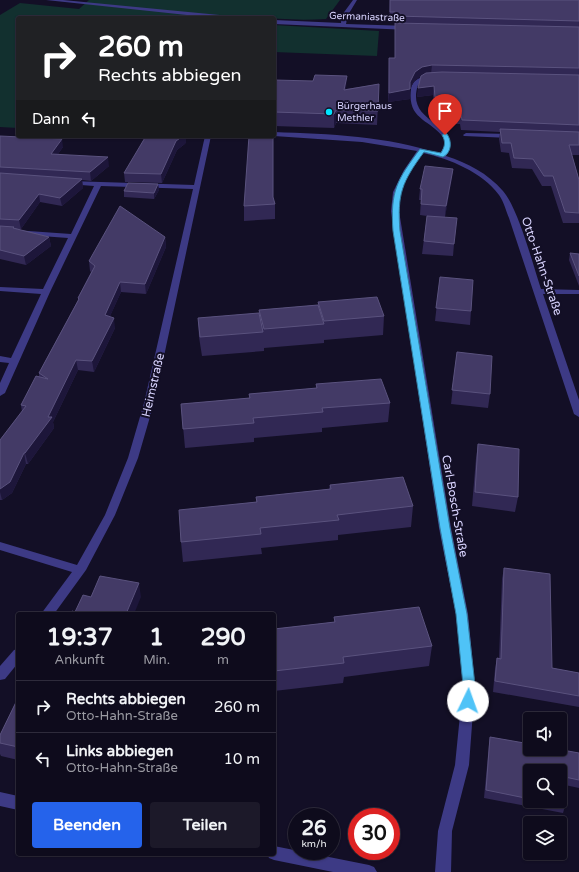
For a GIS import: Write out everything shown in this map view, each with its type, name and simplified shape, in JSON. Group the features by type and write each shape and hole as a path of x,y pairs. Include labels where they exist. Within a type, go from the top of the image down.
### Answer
{"street":[{"path":"48,0 210,16"},
{"path":"342,26 345,15 355,0"},
{"name":"Germaniastraße","path":"276,22 419,28"},
{"path":"441,77 425,78 415,82 414,106 417,112 445,135 448,140 448,146 443,155"},
{"name":"Otto-Hahn-Straße","path":"276,134 337,138 398,145 443,155 481,175 501,193 513,218 579,414"},
{"path":"466,135 518,136"},
{"name":"Heimstraße","path":"48,612 80,570 110,515 133,458 149,403 208,138"},
{"name":"Carl-Bosch-Straße","path":"422,150 407,170 397,192 395,211 444,520 462,614 469,685 462,765 445,831 442,872"},
{"path":"61,182 98,185 196,187"},
{"path":"0,393 72,236 98,185"},
{"path":"0,231 72,236"},
{"path":"0,289 46,292"},
{"path":"538,291 579,292"},
{"path":"0,359 15,361"},
{"path":"0,546 80,570"},
{"path":"0,675 16,656"},
{"path":"0,799 16,803"},
{"path":"276,853 369,872"}],"green space":[{"path":"89,0 340,0 326,19 314,20 276,18 276,16 231,15 16,16 16,128 0,127 0,15 20,3 79,9"},
{"path":"276,25 379,31 377,56 276,52"}],"building":[{"path":"390,0 579,0 579,21 395,16 395,12 390,12"},
{"path":"395,23 579,27 579,68 432,65 422,67 415,72 410,82 410,89 389,93 389,58 395,58"},
{"path":"442,72 579,75 579,125 462,120 461,115 449,114 446,97 435,97 434,86 418,88 421,76 426,73"},
{"path":"315,75 347,76 344,90 379,84 378,111 336,110 334,114 276,112 276,80 313,81"},
{"path":"500,129 579,132 579,145 569,145 579,180 579,213 565,212 553,176 544,176 533,159 514,158 511,143 502,143"},
{"path":"0,136 16,137 16,138 62,139 51,154 108,157 90,172 0,167"},
{"path":"145,138 180,138 176,141 161,174 124,173"},
{"path":"249,138 273,138 273,197 275,204 244,206"},
{"path":"425,166 453,169 446,206 421,204 422,189 420,189"},
{"path":"0,173 82,179 60,198 39,194 19,220 0,219"},
{"path":"128,183 158,184 154,193 124,191"},
{"path":"120,206 165,237 145,284 120,282 105,315 114,318 92,361 76,360 48,417 52,417 24,453 10,482 0,489 0,440 26,406 21,405 36,376 48,379 39,373 95,266 89,261"},
{"path":"427,216 457,218 454,244 424,241"},
{"path":"0,226 14,227 13,228 49,237 24,256 0,250"},
{"path":"570,253 579,254 579,276"},
{"path":"440,277 473,280 471,311 436,308"},
{"path":"377,297 384,316 324,321 318,302"},
{"path":"318,305 324,324 264,329 259,310"},
{"path":"259,313 263,332 200,337 198,318"},
{"path":"457,352 492,356 490,394 452,390"},
{"path":"381,379 390,403 322,408 323,412 253,418 254,423 183,429 181,404 250,398 249,394 317,388 316,384"},
{"path":"478,444 519,449 518,497 475,492"},
{"path":"403,477 413,506 337,515 339,520 260,528 261,534 181,542 179,510 257,502 256,497 331,489 330,485"},
{"path":"504,568 550,574 552,668 579,673 579,696 495,681 497,658 501,659"},
{"path":"100,576 139,583 127,612 75,612 83,595 91,597"},
{"path":"419,607 432,646 343,657 344,663 276,671 276,629 335,622 334,617"},
{"path":"16,702 16,747 0,743 0,735"},
{"path":"490,737 523,743 523,756 567,756 567,751 579,753 579,780 567,777 567,764 523,764 523,798 486,790"}],"place":[{"name":"Bürgerhaus Methler","path":"329,112"}],"route":[{"path":"445,135 448,140 448,146 443,155 422,150 407,170 397,192 395,211 445,528 462,614 469,685 468,701"}]}
